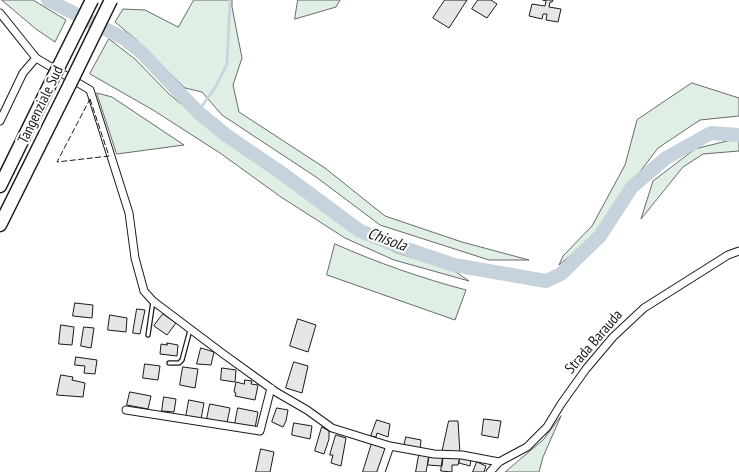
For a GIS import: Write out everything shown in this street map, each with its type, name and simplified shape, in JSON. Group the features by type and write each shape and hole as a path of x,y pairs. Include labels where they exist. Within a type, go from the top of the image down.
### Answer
{"highway":[{"name":"Tangenziale Sud","path":"0,186 92,0"},
{"name":"Tangenziale Sud","path":"0,224 111,0"}],"street":[{"path":"0,13 36,58 90,90 129,213 135,258 144,291 153,300 271,388 332,428 390,446 434,454 462,455 499,462"},
{"path":"0,121 23,73 36,58"},
{"name":"Strada Barauda","path":"490,472 499,462 527,447 547,427 586,369 613,337 644,308 739,250"},
{"path":"126,410 260,431 271,388"},
{"path":"381,472 390,446"}],"lane":[{"path":"148,335 153,300"},
{"path":"169,363 182,360 190,329"}],"green space":[{"path":"2,0 33,0 66,20 55,42 36,29"},
{"path":"194,0 232,0 242,58 233,85 239,112 325,168 385,216 462,242 529,260 489,260 380,225 316,177 222,115 202,92 185,88 139,42 115,22 123,9 145,10 178,27"},
{"path":"298,0 340,0 336,7 295,19"},
{"path":"109,39 135,59 169,94 229,143 292,186 351,231 397,253 453,270 469,281 394,260 345,238 281,197 220,153 153,110 90,74"},
{"path":"692,83 739,98 739,116 700,120 658,148 598,233 559,265 563,256 592,226 625,165 637,120"},
{"path":"97,93 112,97 184,145 117,154"},
{"path":"732,140 739,141 739,151 703,154 683,167 641,219 653,181 695,149"},
{"path":"335,244 400,270 466,290 455,320 327,275"},
{"path":"561,416 543,457 539,472 505,472 543,440"}],"building":[{"path":"445,0 467,0 449,28 433,18"},
{"path":"478,0 491,0 497,4 487,18 472,9"},
{"path":"543,0 553,0 550,2 549,7 561,9 558,22 546,20 547,14 543,14 542,19 529,16 532,4 545,6 546,1"},
{"path":"75,303 93,305 92,318 73,316"},
{"path":"137,309 145,310 140,334 133,333"},
{"path":"163,314 176,323 167,335 154,326"},
{"path":"110,315 127,318 126,332 108,330"},
{"path":"298,319 316,325 308,352 290,346"},
{"path":"61,325 74,327 72,345 59,344"},
{"path":"84,327 94,328 91,348 81,346"},
{"path":"167,343 178,345 177,356 160,354 161,344 167,345"},
{"path":"201,348 214,352 211,365 197,364"},
{"path":"76,357 97,360 95,374 84,373 85,366 75,365"},
{"path":"294,362 308,366 302,393 286,388"},
{"path":"145,364 160,366 158,380 143,378"},
{"path":"183,367 198,369 195,388 180,385"},
{"path":"222,368 236,370 235,382 221,380"},
{"path":"61,375 73,377 72,380 85,383 83,397 57,395"},
{"path":"245,380 252,381 251,384 258,385 255,400 235,396 236,382 244,384"},
{"path":"130,392 151,396 148,409 127,405"},
{"path":"164,397 176,399 174,412 162,411"},
{"path":"189,400 204,403 201,419 186,417"},
{"path":"210,404 230,408 227,423 207,419"},
{"path":"238,408 258,412 255,428 235,424"},
{"path":"277,408 288,410 283,427 272,422"},
{"path":"484,419 501,421 498,438 482,435"},
{"path":"377,420 390,424 388,437 377,433 376,437 371,436"},
{"path":"449,421 458,421 460,454 442,453"},
{"path":"294,423 312,426 310,439 292,435"},
{"path":"322,427 329,431 329,439 324,454 315,451"},
{"path":"336,435 346,438 341,466 331,463 333,455 330,455"},
{"path":"406,437 421,440 420,450 404,447"},
{"path":"372,443 386,447 379,472 363,472"},
{"path":"261,449 274,452 270,472 256,472"},
{"path":"419,455 429,456 426,472 416,472"},
{"path":"429,456 443,457 442,466 428,465"},
{"path":"443,457 460,458 458,465 452,465 452,472 441,471"},
{"path":"460,458 471,460 470,466 459,463"},
{"path":"477,462 486,466 484,472 473,472"}],"waterway":[{"name":"Chisola","path":"48,0 123,38 140,51 198,112 226,135 360,231 454,265 546,281 561,274 600,236 632,187 666,158 711,133 739,135"},
{"path":"198,112 216,86 227,64 230,0"}],"fence":[{"path":"90,99 109,156 57,162 90,99"}]}
